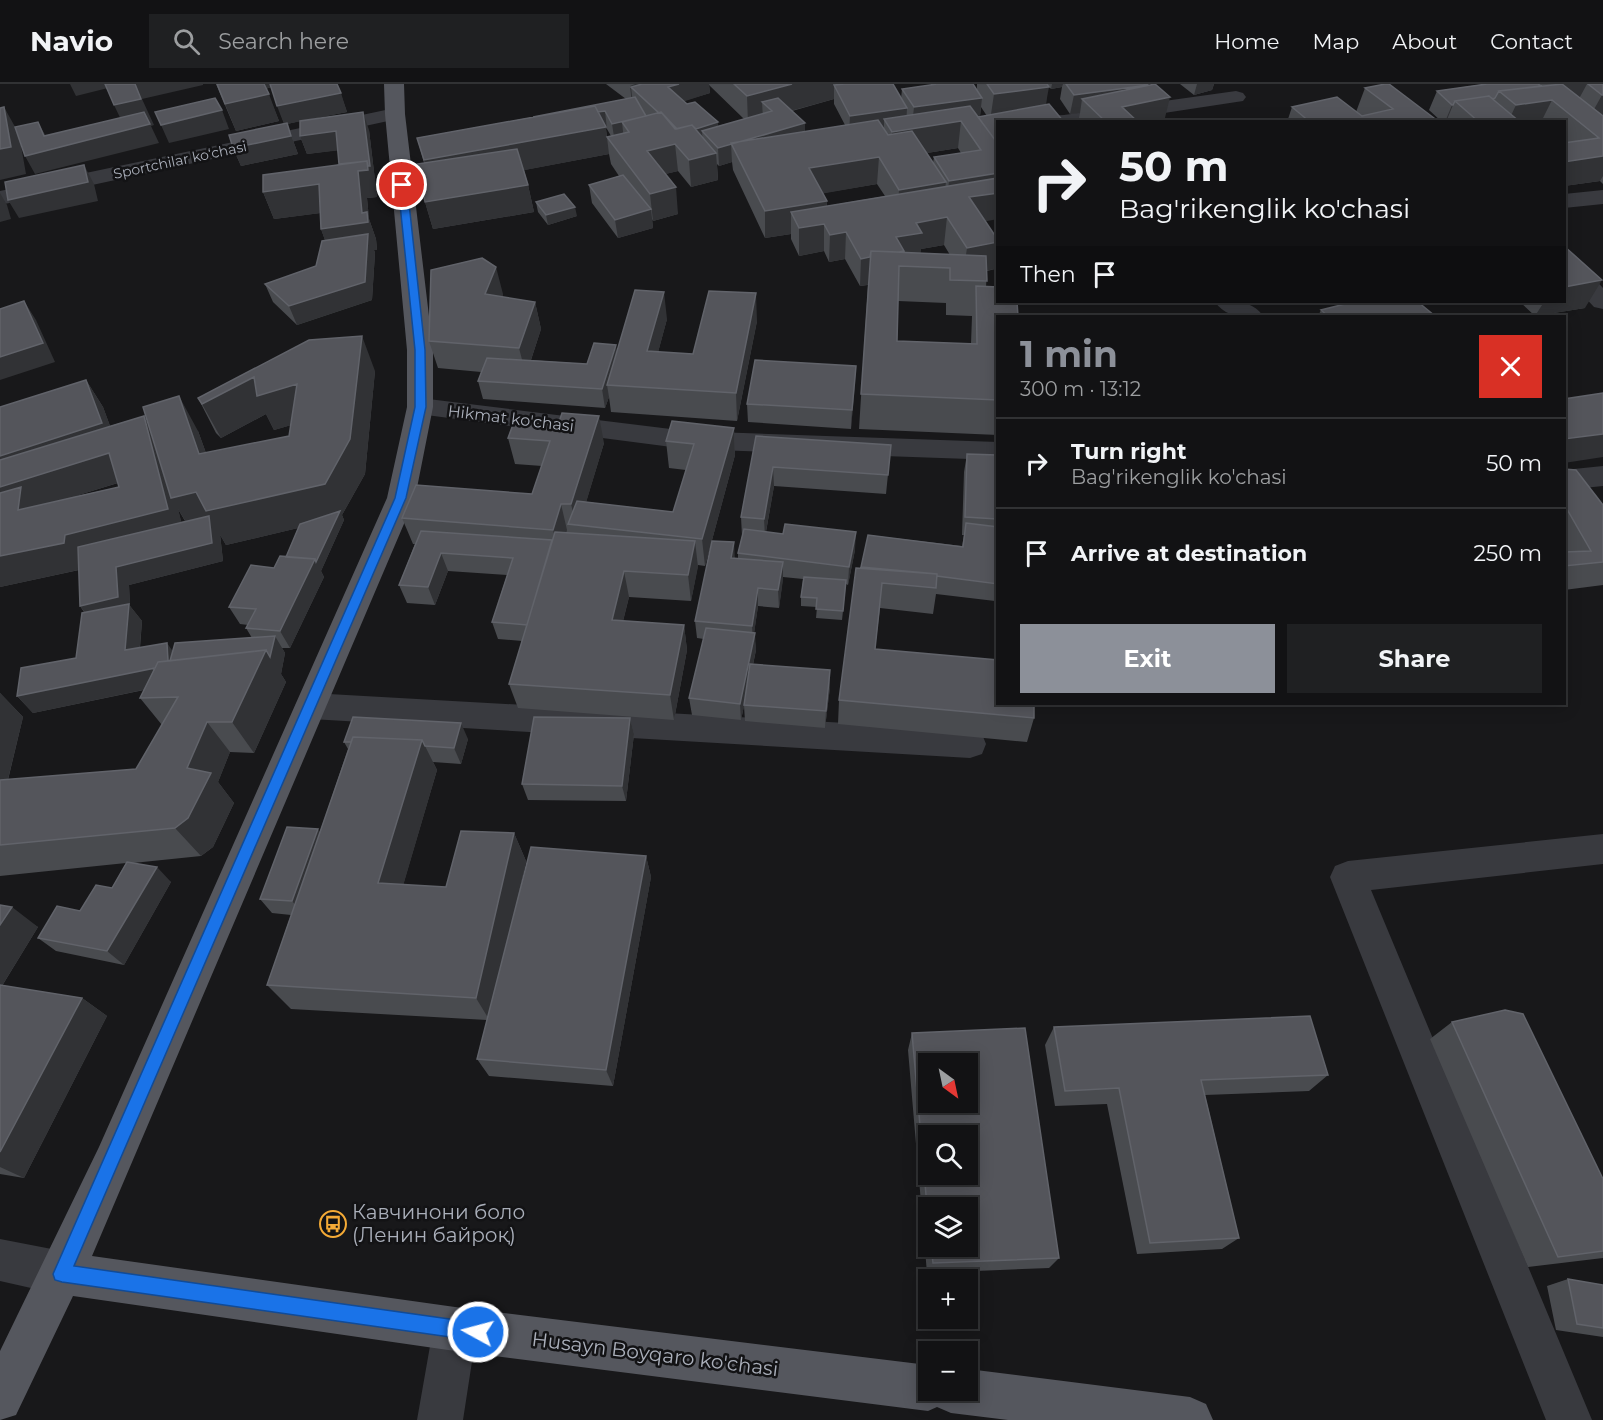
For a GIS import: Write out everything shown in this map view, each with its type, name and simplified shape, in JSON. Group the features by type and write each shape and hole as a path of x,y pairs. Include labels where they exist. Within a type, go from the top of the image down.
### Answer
{"main road":[{"path":"0,1399 62,1274 400,498 420,407 420,350 394,99"},
{"name":"Husayn Boyqaro ko'chasi","path":"62,1274 455,1329 918,1387"},
{"path":"978,1393 1190,1420"}],"street":[{"path":"1071,120 1236,97"},
{"name":"Sportchilar ko‘chasi","path":"0,198 394,99"},
{"path":"1053,103 1063,120"},
{"path":"1566,201 1603,196"},
{"path":"1566,262 1603,302"},
{"path":"1229,303 1249,315"},
{"name":"Hikmat ko'chasi","path":"420,407 687,440 996,451"},
{"path":"1566,480 1603,476"},
{"path":"311,706 970,744"},
{"path":"1569,1420 1348,877 1603,849"},
{"path":"0,1260 62,1274"},
{"path":"440,1420 455,1329"}],"building":[{"path":"105,84 135,84 141,99 114,105"},
{"path":"217,84 264,84 269,94 225,104"},
{"path":"270,84 337,84 341,93 277,106"},
{"path":"642,84 679,84 668,87 687,104 695,102 718,122 696,129 692,125 677,129 631,87"},
{"path":"734,84 792,84 747,96"},
{"path":"893,84 907,108 850,116 834,85"},
{"path":"937,84 973,84 982,98 914,107 902,89"},
{"path":"987,84 1047,84 1049,87 994,94"},
{"path":"1066,84 1146,84 1148,85 1074,95"},
{"path":"1155,84 1170,97 1122,107 1136,120 1104,120 1082,99"},
{"path":"1389,84 1434,118 1425,120 1308,120 1292,107 1337,97 1362,116 1393,109 1365,88"},
{"path":"1487,84 1538,84 1541,86 1499,91 1493,99 1489,96 1455,101 1453,105 1437,91"},
{"path":"1562,84 1603,116 1603,156 1566,162 1566,143 1599,138 1552,100 1516,105 1499,91"},
{"path":"1588,84 1603,84 1603,95 1602,95"},
{"path":"1489,96 1518,120 1477,120 1455,101"},
{"path":"635,97 646,116 612,124 605,111 598,112 595,106 533,117"},
{"path":"215,98 222,110 161,125 155,112"},
{"path":"778,98 805,123 718,148 702,131 772,111 762,102"},
{"path":"1049,104 1062,120 996,120 996,141 978,117"},
{"path":"595,106 606,127 424,160 417,138"},
{"path":"970,106 996,141 996,173 949,181 934,157 981,150 961,121 892,132 884,119"},
{"path":"4,107 11,147 0,149 0,108"},
{"path":"144,112 150,124 25,156 15,127 38,122 44,136"},
{"path":"363,112 370,166 367,161 339,164 336,131 300,136 300,121"},
{"path":"661,112 675,129 692,125 716,153 689,160 675,144 647,151 676,187 650,194 607,137 629,132 622,122"},
{"path":"878,120 888,135 912,131 946,182 899,190 879,157 809,168 827,201 765,211 731,143"},
{"path":"287,123 291,136 233,148 229,135"},
{"path":"517,149 528,185 425,202 417,164"},
{"path":"367,161 368,170 358,171 362,213 367,212 368,222 321,229 319,184 263,192 263,175"},
{"path":"84,165 88,182 8,200 5,182"},
{"path":"623,175 651,209 615,220 589,185"},
{"path":"996,178 996,193 969,197 996,237 996,242 967,248 947,217 916,223 922,233 896,237 904,251 871,251 870,257 861,259 846,232 830,235 824,224 799,228 791,212"},
{"path":"564,194 575,207 546,215 536,202"},
{"path":"368,234 365,282 289,306 265,284 316,266 322,241"},
{"path":"1566,248 1602,280 1566,287"},
{"path":"871,251 986,256 987,281 950,280 950,268 899,266 897,341 977,344 976,286 996,287 996,303 1017,303 1018,315 996,315 996,400 861,394"},
{"path":"482,258 496,267 485,294 535,302 519,348 429,341 431,270"},
{"path":"635,290 664,292 647,351 693,354 709,291 756,293 736,393 607,385"},
{"path":"24,301 43,343 0,357 0,309"},
{"path":"1349,303 1419,303 1434,315 1327,315 1321,310"},
{"path":"362,336 350,439 325,484 206,511 196,492 171,498 143,407 179,396 199,454 289,436 297,384 257,396 254,377 202,404 198,398 309,340"},
{"path":"594,343 616,345 602,389 478,381 487,358 587,364"},
{"path":"755,360 856,366 852,410 747,404"},
{"path":"86,380 102,423 0,456 0,407"},
{"path":"1603,393 1603,434 1566,439 1566,399"},
{"path":"562,413 599,416 571,504 561,504 553,530 402,518 416,485 532,494 550,441 508,438 514,422 558,425"},
{"path":"144,416 168,509 65,535 64,543 0,556 0,493 21,487 18,510 119,487 109,453 0,487 0,460"},
{"path":"672,421 734,428 702,539 568,524 577,501 673,512 694,444 666,441"},
{"path":"756,436 891,445 888,475 773,467 764,519 741,517"},
{"path":"967,454 996,455 996,519 965,517"},
{"path":"1566,469 1576,470 1603,505 1603,562 1566,566 1566,552 1591,551 1566,507"},
{"path":"340,511 316,562 315,559 286,557 300,524"},
{"path":"209,516 212,543 116,567 118,597 80,606 78,547"},
{"path":"966,523 996,527 996,584 937,576 937,574 861,567 868,535 963,547"},
{"path":"785,524 856,532 849,567 738,553 744,529 783,534"},
{"path":"421,531 552,540 527,625 492,622 513,558 441,553 428,587 399,585"},
{"path":"555,532 695,541 688,575 624,571 612,620 684,625 670,695 509,684"},
{"path":"712,541 734,542 731,558 783,562 778,590 758,588 752,626 695,621"},
{"path":"280,556 315,559 280,631 246,628 256,609 229,607 251,565 274,568"},
{"path":"856,568 937,574 936,588 882,583 875,649 996,660 996,705 1034,705 1034,718 839,700"},
{"path":"804,577 846,580 843,611 816,609 817,598 801,597"},
{"path":"129,604 125,650 167,643 168,661 158,662 155,668 17,696 21,668 76,658 82,613"},
{"path":"706,628 755,633 740,704 689,698"},
{"path":"275,636 270,657 266,650 170,661 175,643"},
{"path":"266,650 232,722 207,722 187,768 211,773 188,818 175,828 0,845 0,780 136,769 178,697 140,698 158,662"},
{"path":"750,664 830,670 826,711 744,705"},
{"path":"353,717 461,723 454,748 425,746 422,740 353,737 351,742 344,742"},
{"path":"534,717 630,718 622,786 522,784"},
{"path":"353,737 422,740 378,883 446,887 461,831 514,833 476,998 267,985"},
{"path":"287,827 318,829 292,901 260,899"},
{"path":"531,847 646,856 606,1070 477,1059"},
{"path":"127,862 157,867 107,951 38,938 57,906 80,911 96,885 112,888"},
{"path":"0,905 12,907 0,925"},
{"path":"0,985 82,998 0,1152"},
{"path":"1505,1010 1523,1014 1603,1179 1603,1251 1558,1257 1452,1022"},
{"path":"1310,1016 1328,1075 1201,1080 1239,1238 1150,1243 1119,1088 1065,1091 1054,1027"},
{"path":"1025,1028 1059,1258 933,1263 932,1257 978,1257 978,1197 926,1197 925,1185 978,1185 978,1125 920,1125 919,1113 978,1113 978,1053 918,1053 918,1102 912,1033"},
{"path":"1568,1279 1603,1285 1603,1328 1577,1324"}],"place":[{"name":"Кавчинони боло (Ленин байроқ)","path":"333,1224"}],"route":[{"path":"402,185 420,350 420,407 400,498 62,1274 478,1332"}]}
